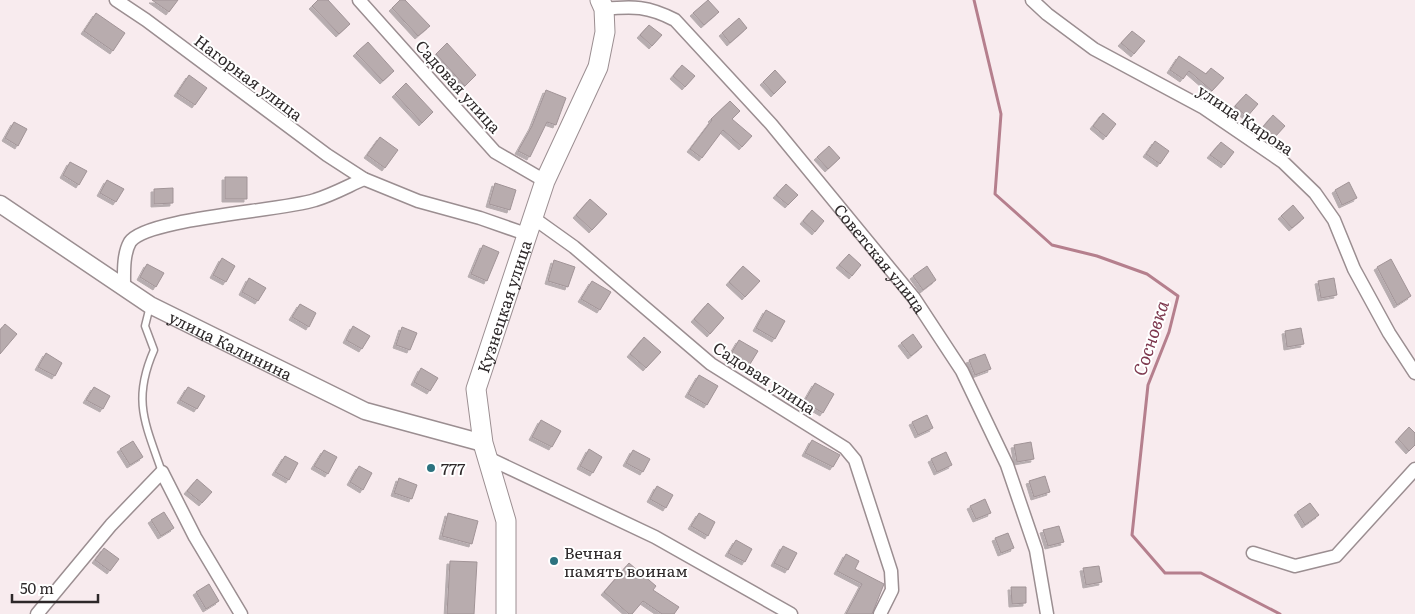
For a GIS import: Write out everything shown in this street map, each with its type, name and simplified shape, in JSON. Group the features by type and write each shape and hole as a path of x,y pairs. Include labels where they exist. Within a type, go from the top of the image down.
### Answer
{"main road":[{"name":"Кузнецкая улица","path":"506,614 506,521 486,451 476,389 545,181 578,114 598,67 605,32 602,4"}],"street":[{"name":"Нагорная улица","path":"116,0 154,26 327,155 364,179 418,201 480,218 526,234"},
{"name":"Садовая улица","path":"359,0 495,152 545,181"},
{"name":"улица Кирова","path":"1032,0 1047,14 1094,49 1204,108 1283,162 1314,193 1334,220 1354,269 1389,334 1415,373"},
{"name":"Советская улица","path":"602,4 654,9 680,25 772,124 914,298 962,371 1007,465 1036,550 1047,614"},
{"path":"124,287 125,258 131,241 146,230 236,211 274,209 314,200 364,179"},
{"name":"улица Калинина","path":"0,204 150,305 365,411 486,451 655,537 791,614"},
{"name":"Садовая улица","path":"532,216 582,254 712,364 845,448 856,460 891,571 892,590 880,614"},
{"path":"1253,553 1295,566 1336,556 1415,469"},
{"path":"37,614 111,524 162,472 195,537 241,614"}],"lane":[{"path":"150,305 145,326 154,350 144,373 141,406 162,472"}],"building":[{"path":"152,0 178,0 169,12"},
{"path":"318,0 328,0 350,24 339,34 312,6"},
{"path":"400,0 405,0 430,26 418,36 392,8"},
{"path":"708,0 719,12 704,25 693,13"},
{"path":"96,13 125,33 113,51 84,31"},
{"path":"739,18 747,28 730,43 722,33"},
{"path":"649,25 662,35 652,46 640,35"},
{"path":"1132,31 1145,41 1134,54 1121,43"},
{"path":"368,42 394,71 383,81 356,53"},
{"path":"447,43 476,75 465,86 436,54"},
{"path":"1179,56 1206,74 1211,68 1224,78 1212,91 1189,71 1183,79 1170,70"},
{"path":"682,65 695,76 685,87 673,76"},
{"path":"775,70 786,82 774,94 763,82"},
{"path":"189,75 207,88 195,105 177,93"},
{"path":"406,83 433,112 422,123 395,94"},
{"path":"546,90 566,98 556,125 547,122 530,157 518,151 532,126"},
{"path":"1246,94 1258,104 1247,117 1235,106"},
{"path":"730,101 740,111 732,119 752,136 742,147 723,130 702,158 690,149 711,119"},
{"path":"1103,113 1116,124 1106,137 1093,126"},
{"path":"1273,115 1285,126 1274,138 1262,128"},
{"path":"14,122 27,129 18,146 5,138"},
{"path":"380,137 398,150 385,168 367,155"},
{"path":"1155,141 1169,151 1160,164 1146,154"},
{"path":"1221,142 1234,152 1224,165 1210,155"},
{"path":"829,146 840,158 828,169 817,157"},
{"path":"70,162 87,171 79,185 63,175"},
{"path":"225,177 247,177 247,199 225,199"},
{"path":"107,180 124,189 116,202 100,193"},
{"path":"1349,182 1357,198 1342,205 1335,190"},
{"path":"495,183 516,190 510,210 489,204"},
{"path":"786,184 798,195 788,205 776,195"},
{"path":"173,188 173,203 154,204 154,189"},
{"path":"590,199 607,214 592,230 576,215"},
{"path":"1293,205 1304,218 1292,228 1281,216"},
{"path":"812,210 824,221 815,232 803,221"},
{"path":"483,245 499,252 487,281 471,274"},
{"path":"849,254 861,265 852,276 839,265"},
{"path":"222,258 235,266 226,282 213,275"},
{"path":"1391,259 1411,296 1397,305 1377,267"},
{"path":"554,260 575,267 568,287 548,281"},
{"path":"147,264 164,273 156,287 140,277"},
{"path":"743,266 760,281 745,297 729,282"},
{"path":"927,266 936,280 923,290 913,276"},
{"path":"249,278 266,288 258,301 242,292"},
{"path":"1334,278 1337,295 1321,298 1318,281"},
{"path":"592,281 611,292 600,310 581,299"},
{"path":"708,303 724,318 710,334 694,319"},
{"path":"300,304 316,313 309,327 292,317"},
{"path":"766,310 785,321 775,339 756,328"},
{"path":"5,324 17,334 0,354 0,330"},
{"path":"353,326 370,336 362,349 346,340"},
{"path":"402,327 417,333 410,350 396,345"},
{"path":"1301,328 1304,344 1287,347 1285,331"},
{"path":"913,334 922,347 911,356 901,343"},
{"path":"644,337 661,352 646,368 630,354"},
{"path":"739,340 758,351 747,369 728,359"},
{"path":"46,353 62,363 55,376 38,367"},
{"path":"985,354 991,369 975,375 969,360"},
{"path":"421,368 438,378 430,391 414,382"},
{"path":"699,375 718,386 707,405 688,394"},
{"path":"815,383 834,394 823,413 804,402"},
{"path":"94,387 110,396 103,409 86,400"},
{"path":"188,387 205,396 197,409 180,400"},
{"path":"927,415 933,428 918,435 912,422"},
{"path":"541,420 561,431 552,447 532,437"},
{"path":"1409,427 1415,433 1415,445 1409,451 1398,439"},
{"path":"812,440 840,455 833,467 805,453"},
{"path":"133,441 143,457 130,465 120,449"},
{"path":"1031,442 1034,459 1017,462 1014,445"},
{"path":"589,449 602,457 593,473 580,466"},
{"path":"324,450 337,457 328,474 314,466"},
{"path":"633,450 650,459 643,472 626,463"},
{"path":"946,452 952,465 937,472 931,459"},
{"path":"285,456 298,463 289,480 275,472"},
{"path":"359,466 372,473 363,490 350,482"},
{"path":"1045,476 1050,492 1034,497 1029,481"},
{"path":"399,478 417,485 412,499 394,493"},
{"path":"197,479 212,492 202,503 187,491"},
{"path":"657,486 673,495 666,508 650,499"},
{"path":"985,499 991,513 976,519 970,506"},
{"path":"1310,503 1319,515 1305,525 1297,512"},
{"path":"164,512 174,528 161,536 151,520"},
{"path":"448,513 478,521 472,544 442,536"},
{"path":"699,513 715,522 708,536 691,526"},
{"path":"1059,526 1064,542 1048,546 1043,530"},
{"path":"1008,533 1014,548 1001,553 995,538"},
{"path":"736,540 752,549 745,562 728,553"},
{"path":"783,546 797,553 788,570 774,563"},
{"path":"104,548 119,559 110,571 95,560"},
{"path":"846,554 859,561 855,569 884,584 872,614 846,614 862,584 837,571"},
{"path":"450,561 477,562 474,614 447,614"},
{"path":"629,563 656,586 653,590 679,607 674,614 662,614 643,601 632,614 629,614 604,592"},
{"path":"1099,566 1102,582 1086,585 1083,568"},
{"path":"209,584 219,601 206,609 196,592"},
{"path":"1011,587 1026,587 1026,603 1012,604"}],"waterway":[{"name":"Сосновка","path":"974,0 1001,114 995,194 1052,245 1097,256 1147,274 1178,296 1169,332 1148,385 1132,535 1165,573 1201,573 1280,614"}],"place":[{"name":"777","path":"431,468"},
{"name":"Вечная память воинам","path":"554,561"}]}
